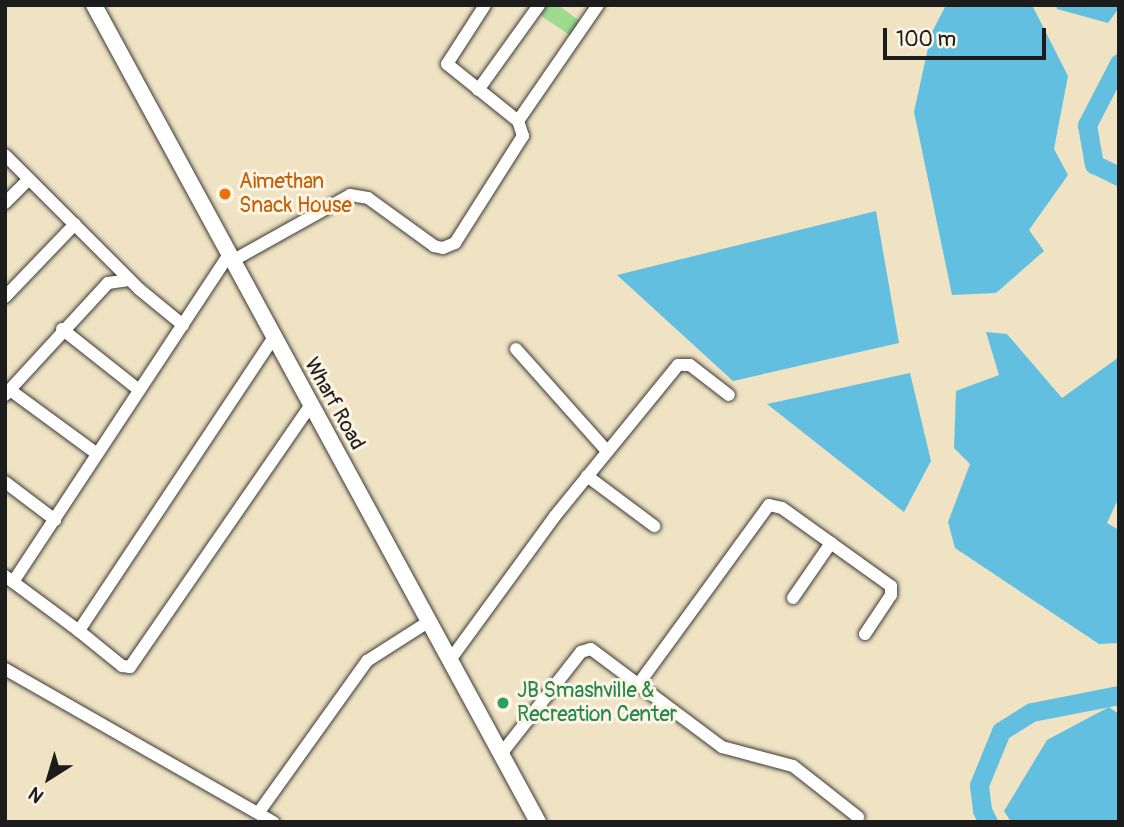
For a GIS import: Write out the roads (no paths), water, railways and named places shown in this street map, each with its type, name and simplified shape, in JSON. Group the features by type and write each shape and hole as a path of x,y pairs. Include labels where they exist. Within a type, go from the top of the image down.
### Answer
{"main road":[{"name":"Wharf Road","path":"94,5 538,822"}],"street":[{"path":"311,405 130,667 122,666 9,579 55,520 139,390 230,258 350,195 368,198 434,246 449,247 517,151 523,136 519,121 450,70 447,61 485,5"},
{"path":"478,90 539,5"},
{"path":"519,121 598,5"},
{"path":"5,155 129,280 183,325"},
{"path":"5,203 29,179"},
{"path":"5,297 75,224"},
{"path":"97,454 8,393 62,329 108,283 129,280"},
{"path":"62,329 139,390"},
{"path":"79,631 274,337"},
{"path":"516,349 607,451"},
{"path":"450,660 587,475 678,365 690,365 729,395"},
{"path":"587,475 654,526"},
{"path":"5,482 55,520"},
{"path":"640,682 764,508 782,508 891,586 891,595 865,634"},
{"path":"793,598 831,543"},
{"path":"259,812 367,661 428,622"},
{"path":"502,754 586,648 640,682 722,747 793,766 858,817"},
{"path":"5,669 273,822"}],"water":[{"path":"946,5 1032,5 1068,76 1054,149 1068,175 1029,230 1044,251 996,293 952,295 914,112 931,34"},
{"path":"1056,5 1119,5 1119,8 1108,23 1057,9"},
{"path":"876,211 899,343 733,381 617,275"},
{"path":"986,332 1007,334 1062,398 1119,357 1119,497 1107,523 1119,530 1119,643 1099,644 955,548 948,522 970,464 954,448 956,391 999,375"},
{"path":"910,373 931,461 904,512 767,404"},
{"path":"1109,707 1119,714 1119,822 1011,822 1004,811 1047,740"}],"waterway":[{"path":"1119,63 1087,125 1094,164 1119,176"},
{"path":"988,822 982,810 979,785 1001,731 1032,712 1119,695"}],"place":[{"name":"Aimethan Snack House","path":"225,194"},
{"name":"JB Smashville & Recreation Center","path":"503,703"}]}
